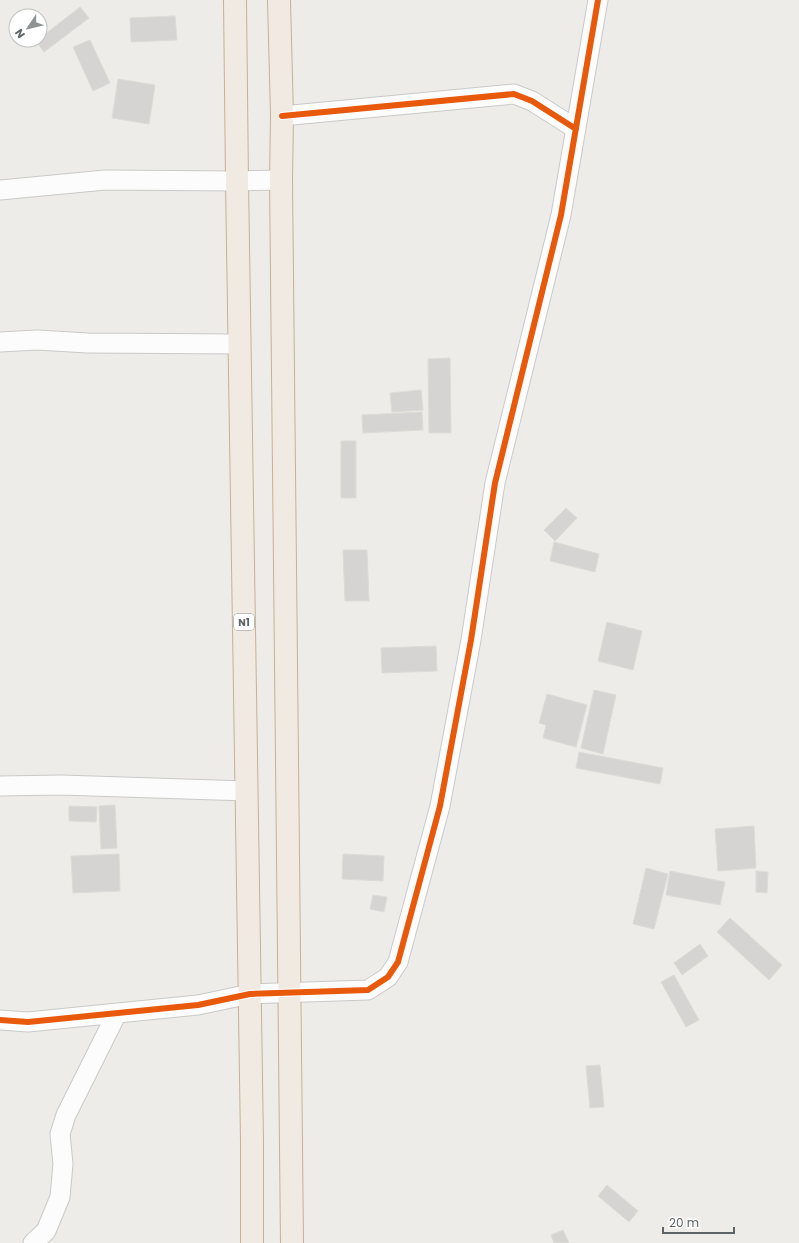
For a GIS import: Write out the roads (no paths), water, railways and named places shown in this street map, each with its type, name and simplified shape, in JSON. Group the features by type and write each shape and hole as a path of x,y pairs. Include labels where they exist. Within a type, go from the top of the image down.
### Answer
{"highway":[{"name":"N1","path":"235,0 250,994 252,1243"},
{"path":"279,0 282,116 281,180 292,1243"}],"street":[{"path":"0,1020 28,1022 198,1005 250,994 368,990 388,977 398,962 440,806 471,640 495,483 561,215 598,0"},
{"path":"282,116 514,94 532,101 576,129"},
{"path":"0,190 105,180 281,180"},
{"path":"0,342 37,340 88,343 239,344"},
{"path":"0,786 61,785 247,791"},
{"path":"33,1243 46,1231 60,1197 63,1164 60,1134 66,1115 117,1013"}]}
